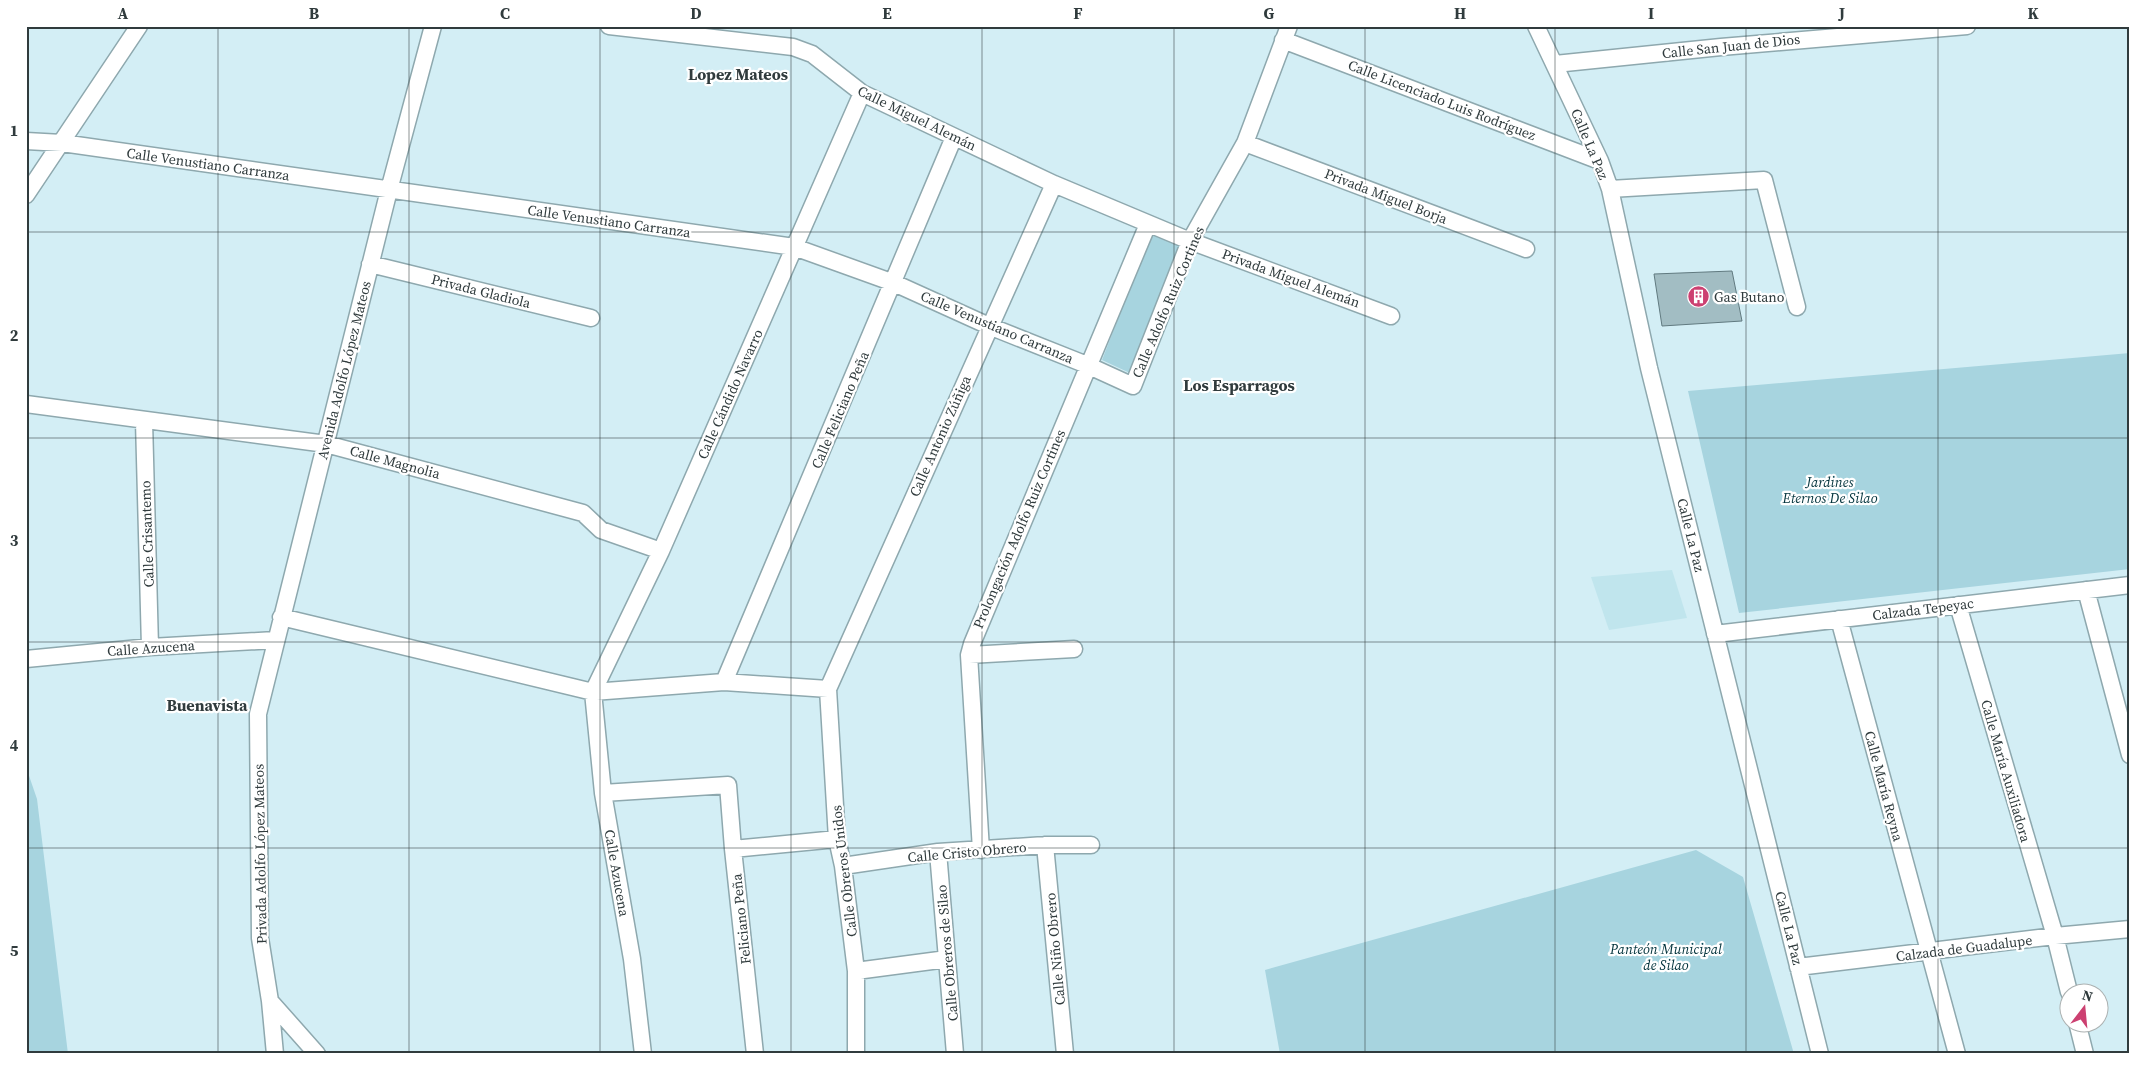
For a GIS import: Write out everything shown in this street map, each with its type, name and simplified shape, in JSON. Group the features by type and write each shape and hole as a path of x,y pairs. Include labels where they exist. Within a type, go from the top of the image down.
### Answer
{"street":[{"path":"26,195 139,26"},
{"name":"Avenida Adolfo López Mateos","path":"258,714 370,264 433,26"},
{"name":"Calle Miguel Alemán","path":"609,26 793,47 812,54 862,93 1054,184 1190,241"},
{"name":"Calle San Juan de Dios","path":"1555,64 1748,44 1967,26"},
{"name":"Calle La Paz","path":"1535,28 1555,64 1600,161 1610,189 1649,368 1820,1054"},
{"name":"Calle Adolfo Ruiz Cortines","path":"1133,386 1190,241 1245,143 1286,33"},
{"name":"Calle Licenciado Luis Rodríguez","path":"1286,33 1600,161"},
{"name":"Calle Cándido Navarro","path":"593,692 661,551 862,93"},
{"name":"Calle Feliciano Peña","path":"724,682 954,137"},
{"name":"Calle Venustiano Carranza","path":"26,141 62,143 794,247 894,283 989,326 1088,365 1133,386"},
{"name":"Privada Miguel Borja","path":"1245,143 1526,250"},
{"path":"1610,189 1764,180 1797,307"},
{"name":"Calle Antonio Zúñiga","path":"828,689 1054,184"},
{"name":"Prolongación Adolfo Ruiz Cortines","path":"981,850 969,655 1148,224"},
{"name":"Privada Miguel Alemán","path":"1190,241 1391,316"},
{"name":"Privada Gladiola","path":"370,264 591,318"},
{"name":"Calle Magnolia","path":"26,404 326,444 583,513 601,530 661,551"},
{"name":"Calle Crisantemo","path":"144,421 150,647"},
{"name":"Calzada Tepeyac","path":"1715,634 2130,585"},
{"path":"2086,590 2130,755"},
{"name":"Calle María Auxiliadora","path":"1958,605 2055,936 2066,982"},
{"path":"281,617 593,692 724,682 828,689"},
{"name":"Calle María Reyna","path":"1839,619 1957,1054"},
{"name":"Calle Azucena","path":"26,659 150,647 275,640"},
{"path":"969,655 1074,649"},
{"name":"Calle Obreros Unidos","path":"828,689 837,839 843,866 856,971 856,1054"},
{"name":"Calle Azucena","path":"593,692 603,793 632,959 643,1054"},
{"name":"Privada Adolfo López Mateos","path":"258,714 260,938 270,1001 275,1054"},
{"name":"Feliciano Peña","path":"603,793 728,785 755,1054"},
{"path":"733,849 837,839"},
{"name":"Calle Cristo Obrero","path":"843,866 938,852 1045,845 1092,845"},
{"name":"Calle Niño Obrero","path":"1045,845 1065,1054"},
{"name":"Calle Obreros de Silao","path":"938,852 955,1054"},
{"name":"Calzada de Guadalupe","path":"1798,967 1929,953 2055,936 2130,929"},
{"path":"856,971 947,959"},
{"path":"270,1001 317,1054"},
{"path":"2080,1032 2085,1054"}],"shaded area":[{"path":"1672,570 1687,618 1609,630 1591,577"}],"green space":[{"path":"1151,234 1180,246 1132,374 1102,360"},
{"name":"Jardines Eternos De Silao","path":"2130,353 2130,569 1739,613 1688,391"},
{"path":"26,767 37,799 68,1054 26,1054"},
{"name":"Panteón Municipal de Silao","path":"1696,850 1743,877 1794,1054 1280,1054 1265,970"}],"building":[{"name":"Gas Butano","path":"1732,271 1742,321 1662,326 1654,274"}],"place":[{"name":"Gas Butano","path":"1698,297"}],"district":[{"name":"Lopez Mateos","path":"738,74"},
{"name":"Los Esparragos","path":"1239,385"},
{"name":"Buenavista","path":"207,705"}]}
